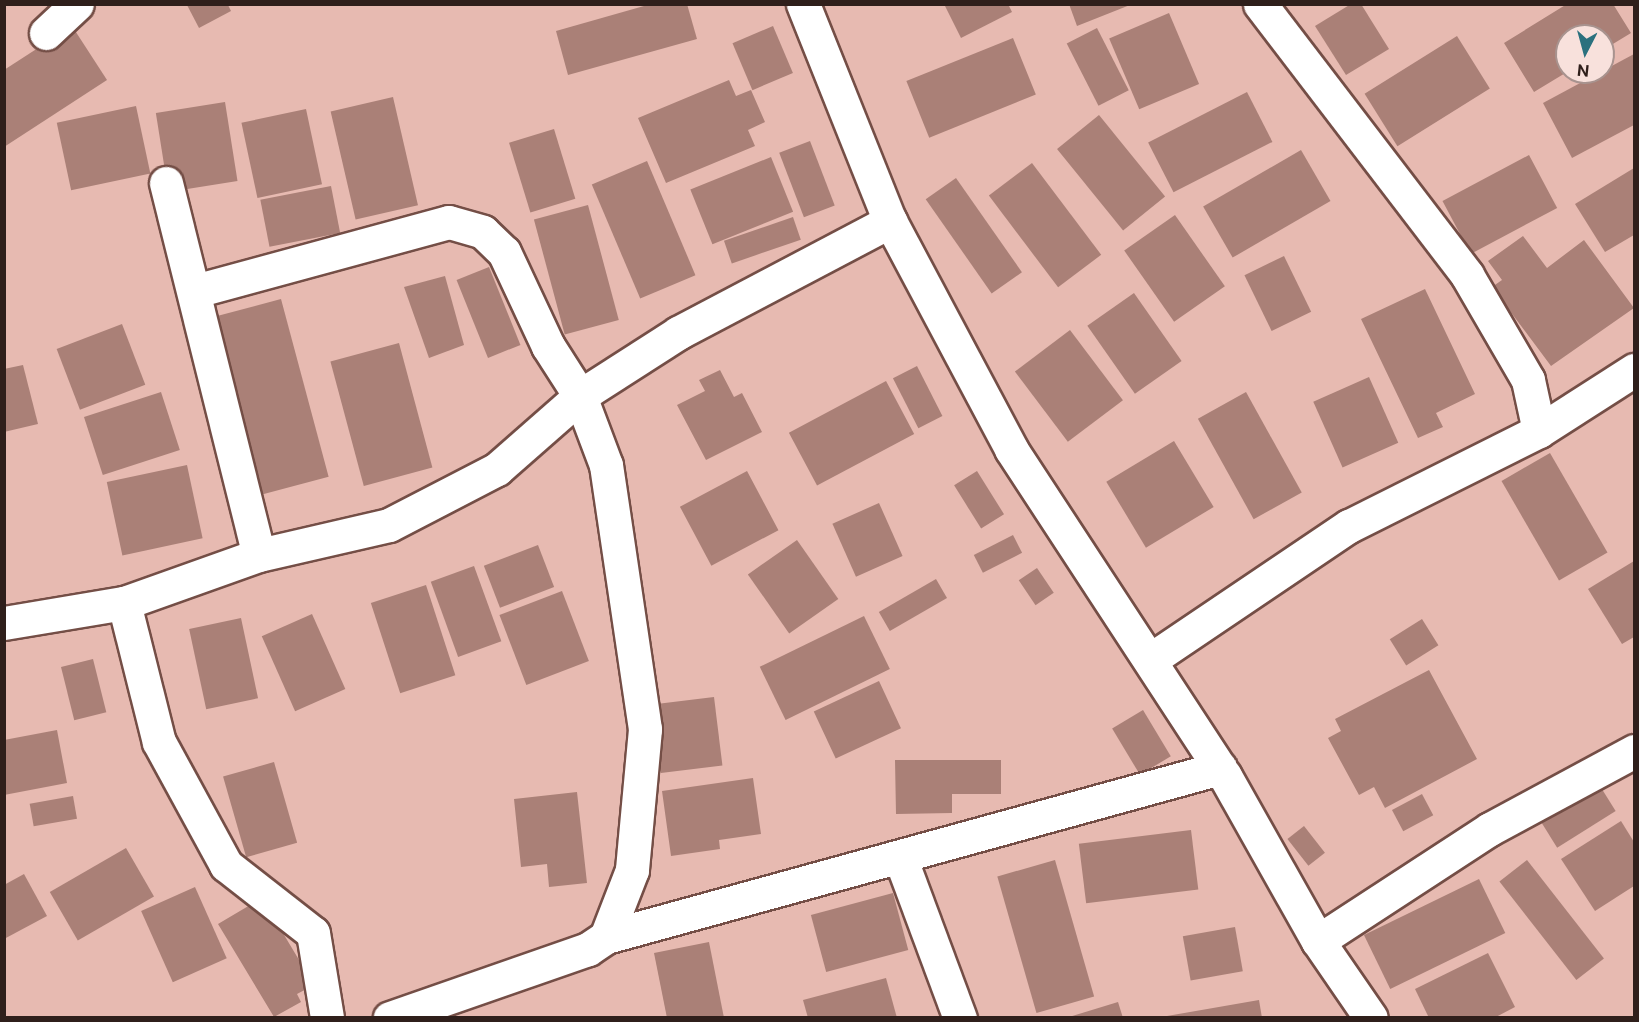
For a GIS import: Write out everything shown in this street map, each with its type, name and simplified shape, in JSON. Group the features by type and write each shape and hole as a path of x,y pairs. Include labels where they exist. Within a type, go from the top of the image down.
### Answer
{"street":[{"path":"46,33 77,4"},
{"path":"803,4 890,221 1011,449 1220,768 1318,941 1371,1017"},
{"path":"1260,4 1467,275 1528,380 1539,431"},
{"path":"166,183 195,291 259,555"},
{"path":"4,623 124,603 259,555 389,525 497,469 580,396 678,333 890,221"},
{"path":"195,291 449,222 483,232 504,252 548,345 580,396 606,465 645,729 632,870 606,937"},
{"path":"1150,660 1348,526 1539,431 1635,370"},
{"path":"124,603 159,742 226,865 313,933 327,1017"},
{"path":"1318,941 1490,829 1635,751"},
{"path":"390,1017 588,949 606,937 1220,768"},
{"path":"900,856 960,1017"}],"building":[{"path":"651,4 687,4 697,39 568,75 556,31"},
{"path":"944,4 1008,4 1012,12 961,38"},
{"path":"1069,4 1130,4 1130,5 1077,26"},
{"path":"1351,4 1361,4 1389,49 1346,75 1315,26"},
{"path":"1567,4 1613,4 1631,33 1615,43 1615,24 1555,24 1555,79 1534,92 1504,43"},
{"path":"187,5 228,5 231,11 199,28"},
{"path":"1169,13 1199,84 1139,109 1109,38"},
{"path":"72,26 107,80 4,147 4,70"},
{"path":"773,26 793,73 752,90 732,43"},
{"path":"1097,28 1129,90 1098,106 1067,43"},
{"path":"1457,36 1490,89 1397,146 1365,94"},
{"path":"1013,38 1036,95 929,138 906,81"},
{"path":"1634,54 1634,125 1572,158 1543,103 1578,84 1615,84 1615,64"},
{"path":"729,80 736,96 751,90 765,122 748,130 755,146 666,183 638,118"},
{"path":"1247,92 1272,142 1174,192 1148,142"},
{"path":"393,97 418,205 356,220 331,111"},
{"path":"225,102 238,181 168,192 156,113"},
{"path":"136,106 150,173 71,190 57,123"},
{"path":"306,109 322,184 257,198 241,123"},
{"path":"1099,115 1165,197 1123,231 1057,149"},
{"path":"554,129 575,199 530,213 509,143"},
{"path":"810,141 835,205 804,217 779,153"},
{"path":"1301,150 1330,201 1233,258 1203,206"},
{"path":"1529,155 1557,208 1471,254 1442,201"},
{"path":"771,157 793,212 712,244 690,190"},
{"path":"647,161 695,275 640,299 592,184"},
{"path":"1032,163 1101,255 1058,287 989,195"},
{"path":"1634,168 1634,235 1605,252 1575,204"},
{"path":"956,178 1022,272 992,293 926,199"},
{"path":"331,186 340,233 269,247 260,200"},
{"path":"588,205 619,320 565,334 534,219"},
{"path":"1175,215 1225,286 1174,322 1124,251"},
{"path":"793,217 801,240 732,263 724,241"},
{"path":"1523,236 1547,268 1584,240 1634,308 1551,366 1492,287 1502,280 1488,261"},
{"path":"1284,256 1311,312 1272,331 1244,275"},
{"path":"489,267 520,345 488,358 457,280"},
{"path":"445,276 464,345 429,358 404,287"},
{"path":"1425,289 1475,394 1436,413 1443,427 1418,438 1361,319"},
{"path":"1134,293 1182,361 1135,394 1087,326"},
{"path":"281,299 329,477 263,494 215,317"},
{"path":"122,324 145,385 80,410 57,349"},
{"path":"1070,330 1123,400 1068,442 1015,372"},
{"path":"399,343 432,468 364,486 330,361"},
{"path":"23,365 38,424 4,432 4,369"},
{"path":"917,366 942,416 918,428 893,378"},
{"path":"720,370 734,397 742,393 762,432 706,460 677,405 705,391 699,380"},
{"path":"1369,377 1398,443 1343,468 1313,402"},
{"path":"886,381 914,434 817,486 789,433"},
{"path":"161,392 180,450 103,475 84,417"},
{"path":"1246,392 1302,493 1254,519 1198,419"},
{"path":"1174,441 1214,507 1146,548 1106,482"},
{"path":"1550,453 1608,553 1559,581 1502,481"},
{"path":"187,465 203,538 122,555 107,482"},
{"path":"747,471 778,530 711,566 680,507"},
{"path":"977,471 1004,514 981,529 954,485"},
{"path":"879,503 903,556 856,577 832,524"},
{"path":"1013,535 1022,553 983,573 974,555"},
{"path":"797,540 838,599 789,633 748,574"},
{"path":"538,545 554,587 500,608 484,566"},
{"path":"1634,561 1634,637 1622,644 1588,589"},
{"path":"474,566 501,641 458,657 431,582"},
{"path":"1037,568 1054,593 1036,605 1019,580"},
{"path":"936,579 947,598 890,631 879,612"},
{"path":"426,585 455,675 400,693 371,603"},
{"path":"562,591 589,661 526,685 499,615"},
{"path":"312,614 345,689 295,711 262,636"},
{"path":"864,616 890,669 786,720 760,667"},
{"path":"241,618 258,698 206,709 189,629"},
{"path":"1422,619 1438,645 1406,665 1390,639"},
{"path":"93,659 106,712 74,720 61,667"},
{"path":"1429,670 1477,759 1385,808 1374,787 1359,795 1328,738 1341,731 1335,719"},
{"path":"879,681 901,728 836,759 814,711"},
{"path":"714,697 722,765 661,773 652,705"},
{"path":"1143,710 1171,756 1140,775 1112,729"},
{"path":"57,730 67,783 4,795 4,740"},
{"path":"895,760 1001,760 1001,794 952,794 952,813 896,814"},
{"path":"274,762 297,843 246,857 223,777"},
{"path":"753,778 761,834 719,840 720,849 671,856 662,791"},
{"path":"1595,778 1616,811 1557,848 1536,815"},
{"path":"577,792 587,883 549,887 547,864 521,867 514,799"},
{"path":"1422,794 1433,815 1403,831 1392,810"},
{"path":"73,796 77,819 34,826 30,804"},
{"path":"1621,821 1634,842 1634,886 1595,911 1561,859"},
{"path":"1304,826 1325,853 1308,866 1287,839"},
{"path":"1191,830 1198,890 1086,903 1079,844"},
{"path":"126,848 154,896 78,940 50,892"},
{"path":"1055,860 1094,996 1036,1013 997,877"},
{"path":"1527,860 1604,959 1576,980 1499,882"},
{"path":"24,874 47,916 4,939 4,885"},
{"path":"1479,879 1505,933 1390,989 1364,935"},
{"path":"195,887 227,958 173,982 141,911"},
{"path":"893,893 908,950 826,972 811,915"},
{"path":"262,898 314,985 297,994 301,1002 274,1017 218,924"},
{"path":"1235,927 1243,971 1191,981 1183,936"},
{"path":"709,942 724,1018 667,1018 654,953"},
{"path":"1488,953 1515,1007 1494,1018 1429,1018 1415,989"},
{"path":"886,978 897,1018 808,1018 803,1000"},
{"path":"1259,1000 1262,1018 1167,1018 1167,1016"},
{"path":"1118,1002 1123,1018 1069,1018 1069,1017"}]}
